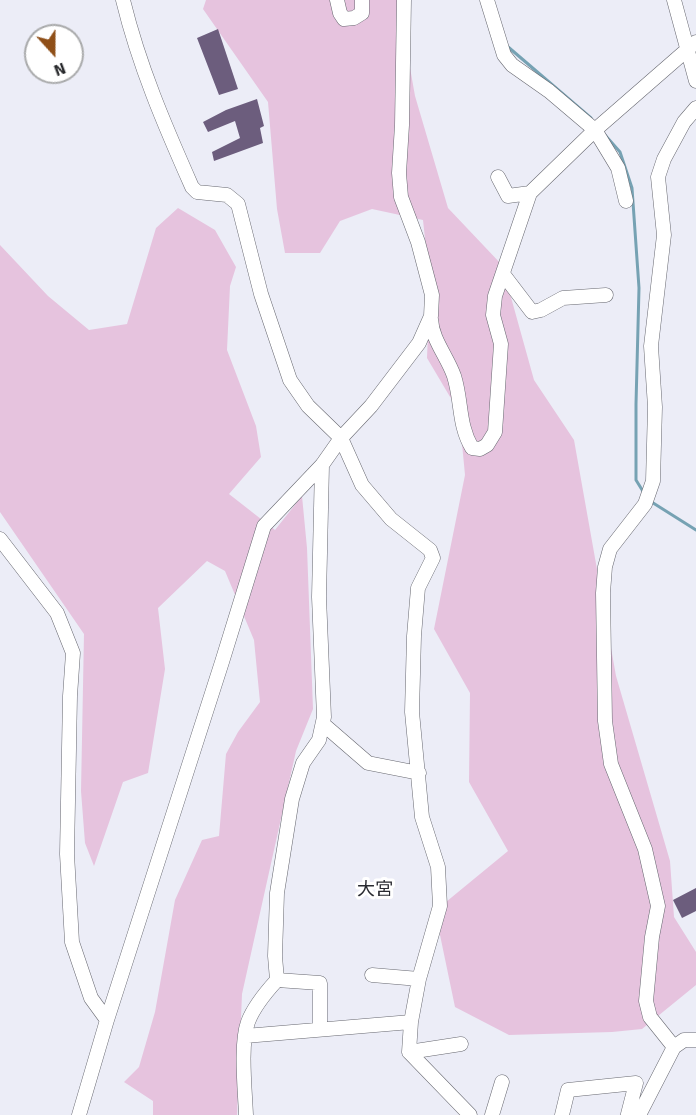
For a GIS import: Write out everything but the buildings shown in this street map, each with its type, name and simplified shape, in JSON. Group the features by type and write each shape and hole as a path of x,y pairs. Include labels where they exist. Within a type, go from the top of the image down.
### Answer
{"street":[{"path":"123,0 133,39 158,112 192,188 197,192 227,195 238,204 261,294 290,380 308,406 341,438 362,485 391,519 430,550 433,558 418,588 412,712 422,817 438,867 440,906 419,979 411,1022 409,1052 470,1115"},
{"path":"337,0 344,19 354,18 362,13 362,0"},
{"path":"404,0 399,173 401,197 418,242 432,295 432,329 453,376 464,434 472,448 480,449 487,445 495,432 501,344 492,315 495,296 530,193 595,130 691,46"},
{"path":"487,0 504,55 512,65 549,91 595,130 618,168 626,201"},
{"path":"674,0 691,46 696,81"},
{"path":"674,1047 650,1017 646,1001 652,937 658,906 645,849 611,764 605,721 603,593 605,567 610,549 645,504 653,481 655,407 651,346 664,235 658,177 664,159 684,122 696,108"},
{"path":"498,177 508,196 530,193"},
{"path":"503,274 532,312 542,310 564,298 606,295"},
{"path":"79,1115 264,526 322,465 341,438 371,406 419,343 431,316"},
{"path":"277,980 275,956 277,892 292,799 303,763 319,740 324,717 319,597 322,465"},
{"path":"0,538 57,614 66,631 73,653 67,854 72,942 91,998 107,1020"},
{"path":"323,724 368,763 419,773"},
{"path":"372,975 419,979"},
{"path":"246,1115 244,1036 248,1021 265,992 277,980 320,983 320,1029"},
{"path":"244,1036 411,1022"},
{"path":"639,1115 674,1047 684,1040 696,1040"},
{"path":"409,1052 461,1044"},
{"path":"492,1115 502,1082"},
{"path":"562,1115 568,1090 636,1083 627,1114 630,1115"}],"shaded area":[{"path":"206,0 398,0 415,96 448,208 502,265 534,380 574,440 616,676 670,861 674,917 696,952 696,985 642,1029 509,1035 455,1007 435,911 508,851 469,782 470,693 434,629 465,475 459,412 427,358 430,285 423,220 372,209 340,221 320,253 285,253 277,209 268,102 203,9"},
{"path":"178,208 215,230 236,267 230,286 227,350 256,426 261,457 229,494 275,530 302,496 307,548 313,709 296,751 242,994 237,1115 153,1115 153,1101 124,1082 139,1067 155,1012 175,900 202,840 219,836 226,754 238,732 260,702 254,640 225,571 207,561 158,608 165,669 148,773 123,782 94,866 85,843 81,791 84,634 0,512 0,245 48,296 89,330 127,324 156,228"}],"waterway":[{"path":"507,46 591,118"},
{"path":"605,135 620,152 632,188 639,288 636,480 644,493"},
{"path":"650,501 696,530"}],"district":[{"name":"大宮","path":"375,890"}]}
